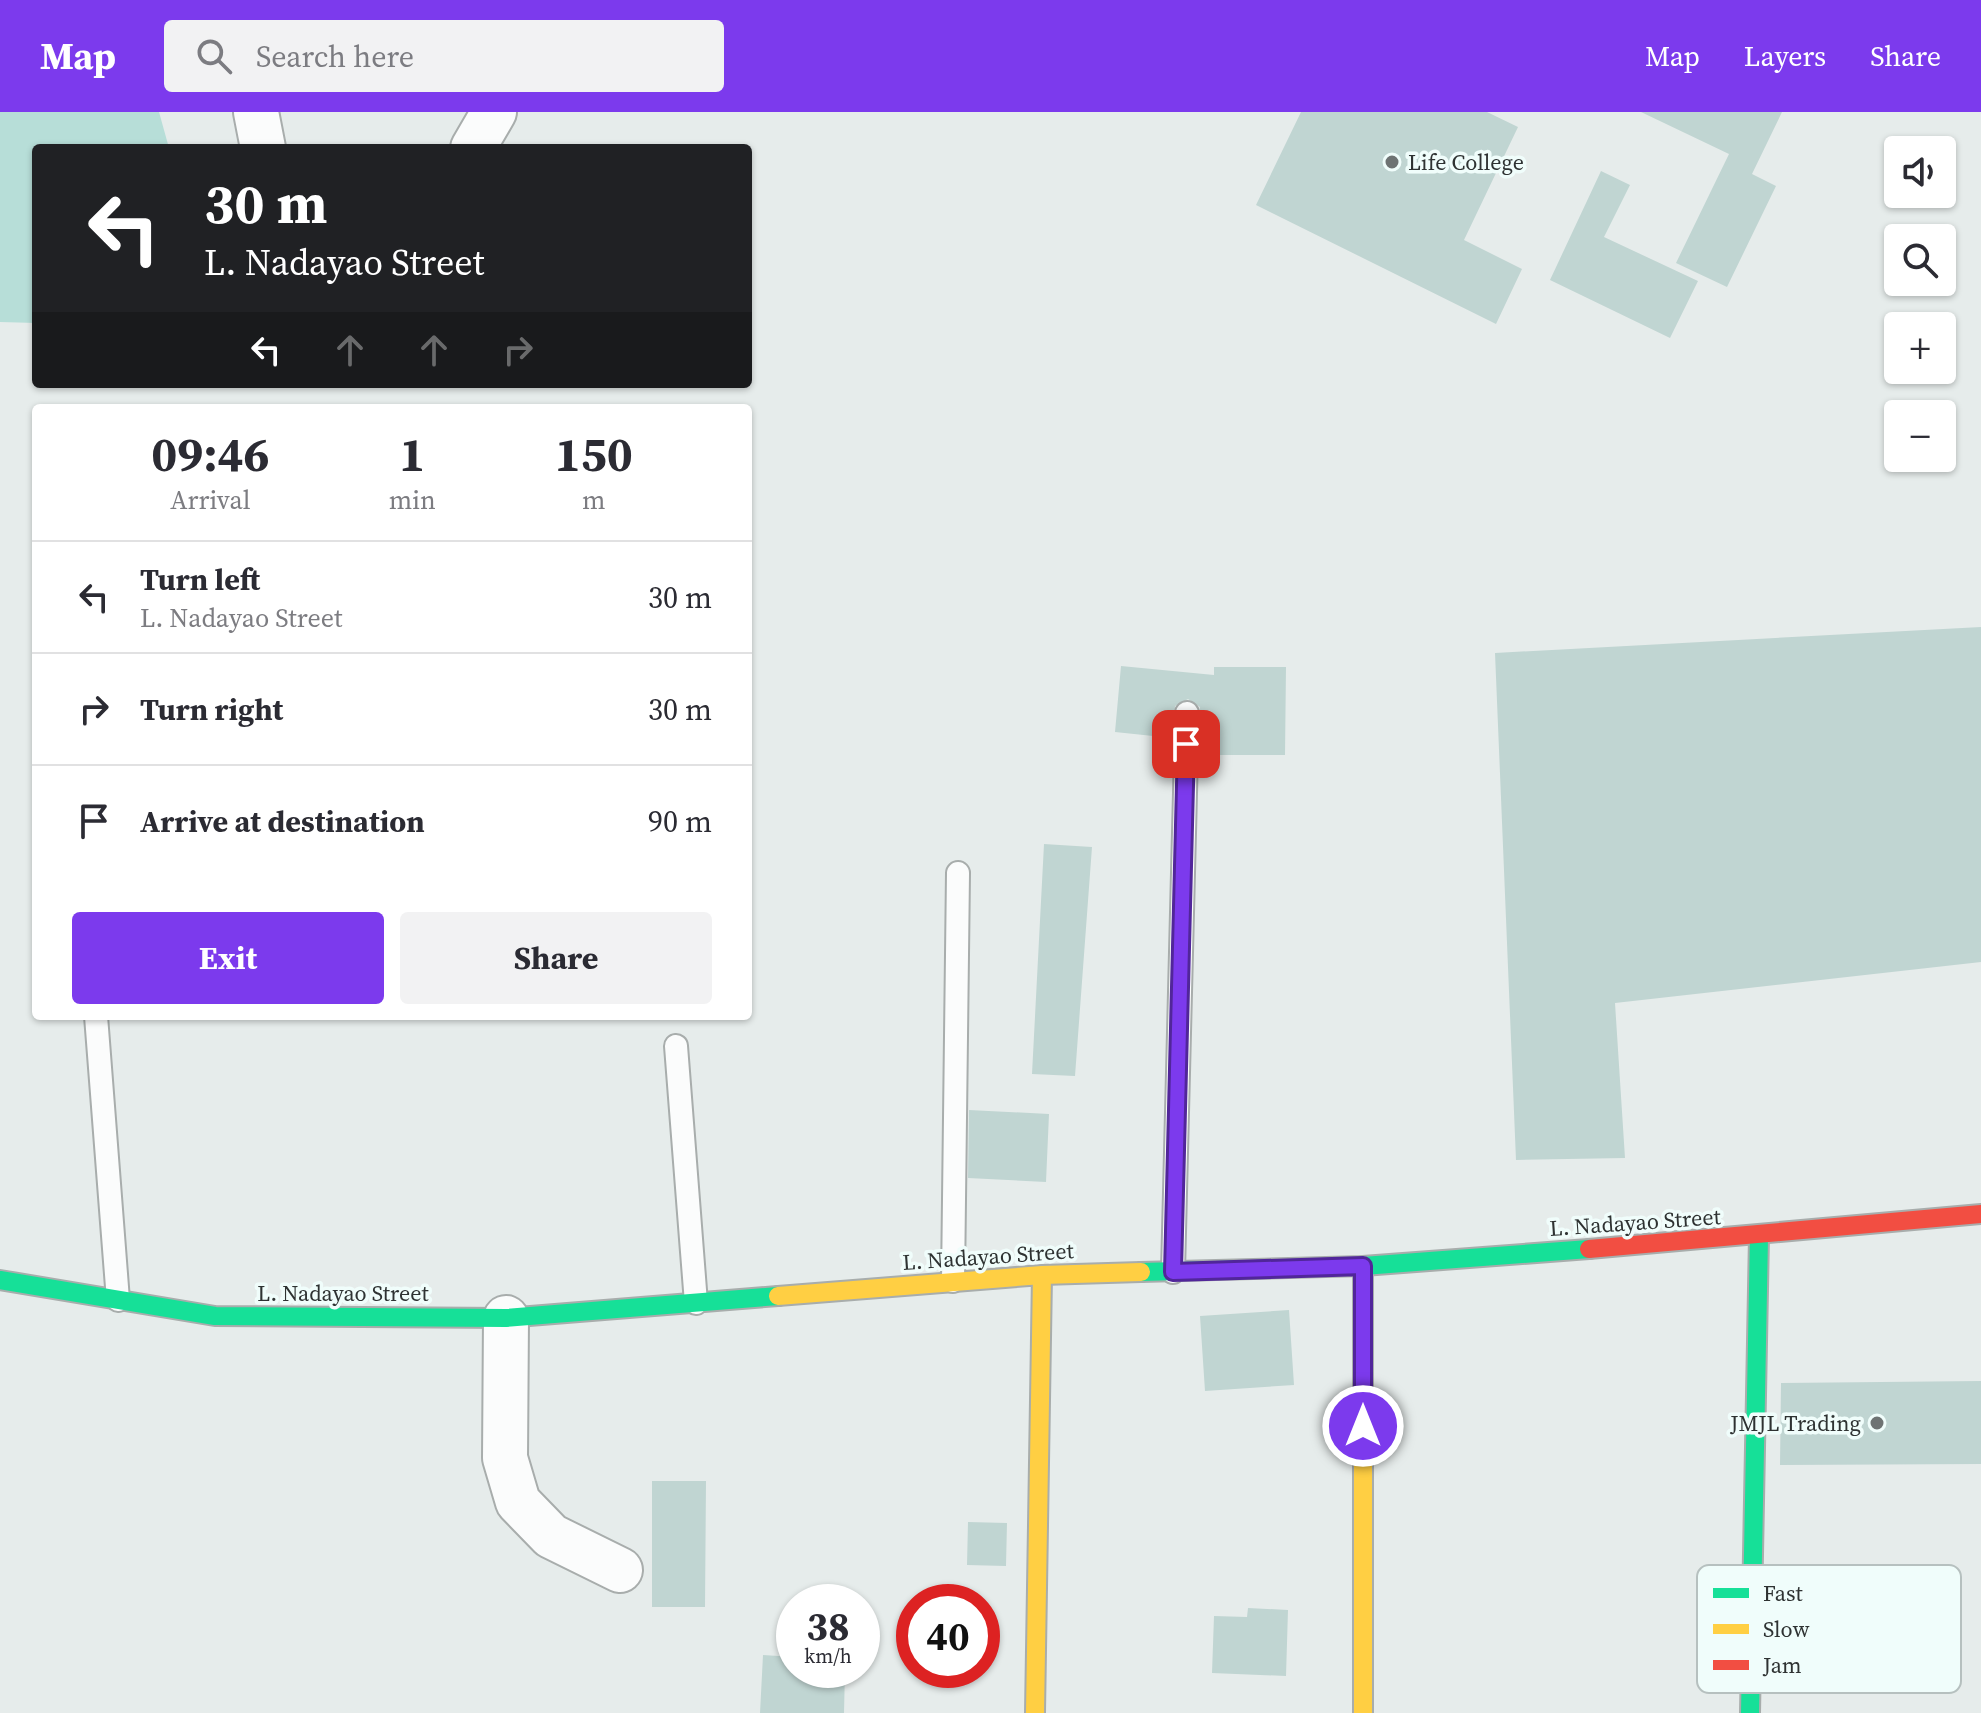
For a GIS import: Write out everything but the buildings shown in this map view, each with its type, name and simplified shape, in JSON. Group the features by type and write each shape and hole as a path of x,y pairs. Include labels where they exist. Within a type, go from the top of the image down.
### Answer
{"street":[{"path":"256,112 262,144"},
{"path":"475,144 494,112"},
{"name":"L. Nadayao Street","path":"0,1280 215,1316 506,1318 1042,1275 1363,1266 1759,1236 1981,1214"},
{"path":"1753,1565 1759,1236"},
{"path":"1363,1266 1363,1713"},
{"path":"1035,1713 1042,1275"},
{"path":"506,1318 505,1458 518,1502 551,1536 620,1570"},
{"path":"1750,1693 1750,1713"}],"lane":[{"path":"1173,1272 1187,713"},
{"path":"953,1281 958,873"},
{"path":"96,1020 118,1300"},
{"path":"676,1046 696,1303"}],"shaded area":[{"path":"0,112 159,112 168,144 32,144 32,323 0,322"}],"traffic: fast":[{"path":"1753,1565 1759,1236"},
{"path":"1141,1272 1363,1266 1589,1249"},
{"path":"0,1280 215,1316 506,1318 778,1296"},
{"path":"1750,1693 1750,1713"}],"traffic: slow":[{"path":"1363,1266 1363,1713"},
{"path":"778,1296 1042,1275 1141,1272"},
{"path":"1035,1713 1042,1275"}],"traffic: jam":[{"path":"1589,1249 1981,1214"}],"place":[{"name":"Life College","path":"1392,162"},
{"name":"JMJL Trading","path":"1877,1423"}],"route":[{"path":"1186,744 1173,1272 1363,1266 1363,1426"}]}
